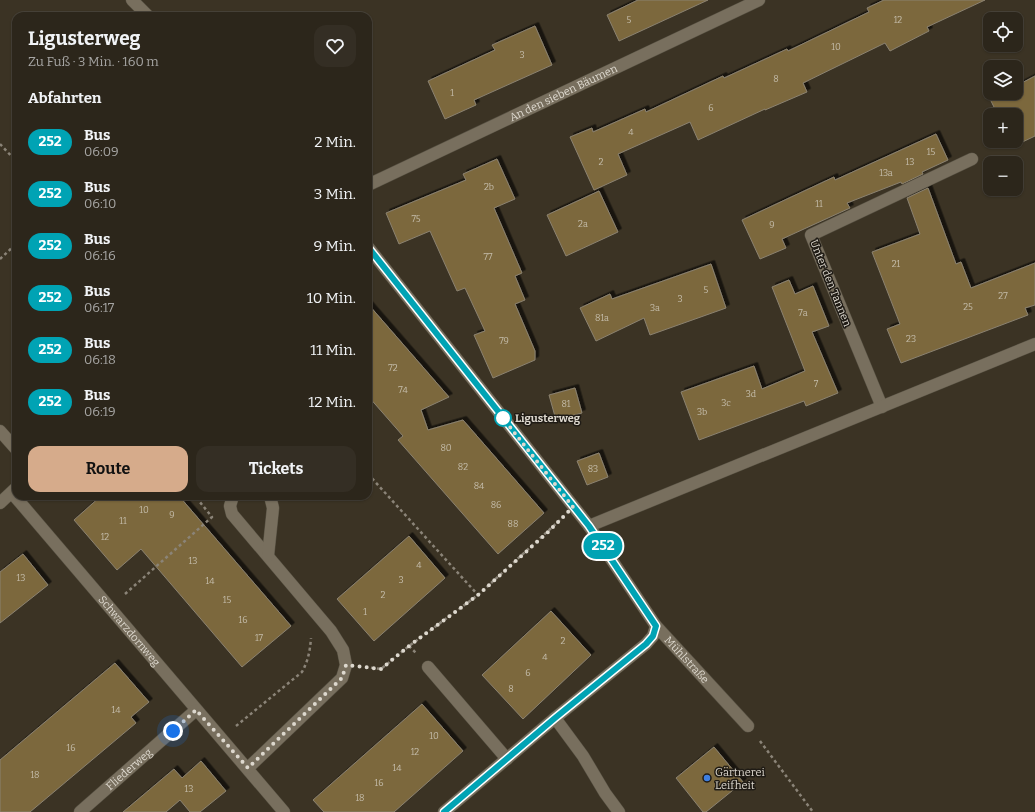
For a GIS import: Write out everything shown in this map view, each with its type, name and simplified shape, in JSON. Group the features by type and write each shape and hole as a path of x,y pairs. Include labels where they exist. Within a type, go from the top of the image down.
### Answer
{"street":[{"path":"132,0 144,12"},
{"name":"An den sieben Bäumen","path":"372,183 759,0"},
{"name":"Unter den Tannen","path":"882,406 811,235 972,159"},
{"name":"Mühlstraße","path":"372,252 589,526 656,626 748,726"},
{"path":"589,526 1035,344"},
{"path":"0,431 12,444"},
{"path":"0,503 12,492"},
{"name":"Schwarzdornweg","path":"22,500 110,608 284,812"},
{"path":"232,500 230,506 232,514 330,631 343,650 346,665 342,678 248,768"},
{"path":"268,556 272,508 271,500"},
{"path":"444,812 555,718 646,644 653,636 656,626"},
{"path":"428,667 507,759"},
{"name":"Fliederweg","path":"80,812 196,710"},
{"path":"555,718 583,756 605,793 619,812"}],"path":[{"path":"0,144 12,157"},
{"path":"0,259 12,248"},
{"path":"372,478 478,595"},
{"path":"110,608 212,517 198,500"},
{"path":"346,665 381,669 409,646 478,595 548,532 573,507"},
{"path":"221,738 302,672 307,663 310,651 311,638 308,632"},
{"path":"748,726 813,812"}],"building":[{"path":"638,0 708,0 619,41 607,15"},
{"path":"884,0 985,0 927,27 929,31 890,51 885,43 803,83 807,92 765,109 698,140 690,122 618,154 627,175 594,190 570,137 592,128 593,132 645,109 646,112 723,76 724,78 787,49 788,51 869,12 867,8"},
{"path":"535,26 552,65 474,100 476,105 445,119 428,81 495,50 492,45"},
{"path":"1035,76 1035,136 1023,142 1023,108 994,108 990,100 1023,100 1023,82"},
{"path":"936,134 948,160 922,172 923,174 902,184 901,182 847,203 850,208 782,239 786,248 760,259 742,220 834,177 835,180"},
{"path":"497,159 515,199 494,208 522,273 515,276 525,300 515,304 535,351 535,360 493,378 474,335 485,331 465,288 457,291 430,231 399,244 386,213 466,180 463,174"},
{"path":"928,188 956,264 961,262 971,288 1035,263 1035,305 1025,308 1028,315 901,363 887,329 900,324 872,252 920,234 907,198"},
{"path":"599,191 618,232 566,256 547,215"},
{"path":"711,264 726,308 650,335 644,318 596,341 580,308 610,294 612,299"},
{"path":"789,280 795,294 813,286 829,326 812,332 838,393 806,406 804,401 699,440 681,392 754,366 762,389 805,371 772,287"},
{"path":"372,309 449,397 421,410 428,430 463,420 544,513 498,554 398,440 403,436 372,401"},
{"path":"575,388 582,413 556,420 549,395"},
{"path":"599,453 608,477 587,485 577,461"},
{"path":"96,500 182,500 291,626 242,667 141,549 117,570 74,520"},
{"path":"409,536 445,578 374,641 337,599"},
{"path":"23,554 48,585 0,623 0,572"},
{"path":"551,611 591,655 523,719 482,675"},
{"path":"115,663 149,702 131,717 136,723 30,812 0,812 0,760"},
{"path":"422,704 463,751 394,812 324,812 313,800"},
{"path":"714,747 743,782 706,812 703,812 676,778"},
{"path":"201,761 226,791 200,812 190,812 180,800 166,812 123,812 174,769 182,778"}],"bus line":[{"name":"252","path":"372,252 589,526 656,626 653,636 646,644 555,718 444,812"}],"place":[{"name":"Ligusterweg","path":"503,418"},
{"name":"Gärtnerei Leifheit","path":"707,778"}],"route":[{"path":"173,731 196,710 248,768 342,678 346,665 381,669 409,646 478,595 548,532 573,507 502,417 503,418"}]}
